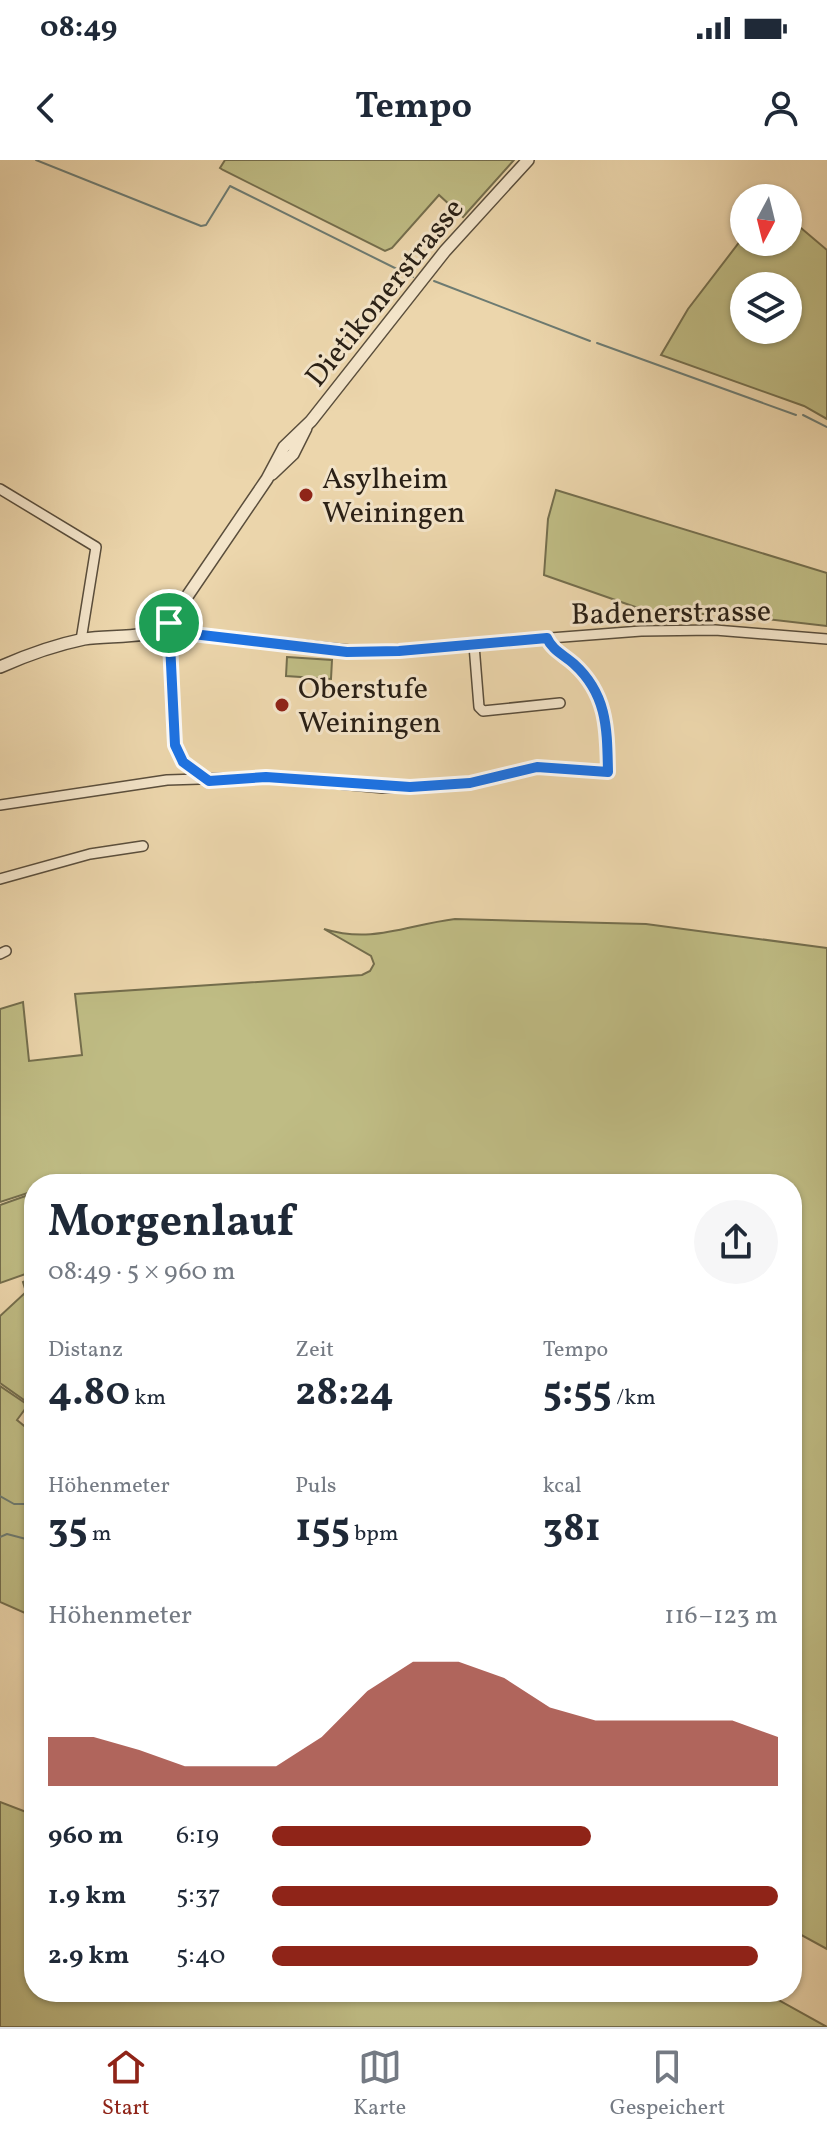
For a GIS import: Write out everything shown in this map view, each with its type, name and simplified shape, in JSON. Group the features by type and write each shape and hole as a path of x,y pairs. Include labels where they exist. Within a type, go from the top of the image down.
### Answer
{"street":[{"name":"Dietikonerstrasse","path":"169,623 267,479 284,447 311,421 445,251 528,160"},
{"path":"0,489 96,547 81,640"},
{"path":"0,667 81,640 153,633 169,623 175,745 183,762 209,781"},
{"name":"Badenerstrasse","path":"169,623 193,634 347,652 715,630 827,639"},
{"path":"0,805 143,782 266,777 410,787 470,783 537,767 608,772 607,715 601,698 575,665 547,638"},
{"path":"474,645 479,707 483,711 560,703"},
{"path":"0,879 90,854 143,846"}],"shaded area":[{"path":"225,160 514,160 463,217 439,195 392,248 385,251 223,170 220,168"},
{"path":"802,229 827,250 827,419 804,406 661,355 688,309 730,254 802,256"},
{"path":"556,490 827,573 827,626 723,614 670,614 641,609 544,575 548,519"},
{"path":"287,657 332,660 331,679 286,676"},
{"path":"455,919 646,924 827,948 827,1949 802,1935 802,1174 24,1174 24,1194 0,1202 0,1009 23,1002 29,1061 82,1055 75,994 362,975 370,971 374,964 371,956 324,929 358,935"},
{"path":"24,1197 24,1275 0,1283 0,1205"},
{"path":"24,1294 24,1400 0,1383 0,1316"},
{"path":"0,1386 24,1402 24,1410 17,1420 24,1426 24,1613 0,1602"},
{"path":"0,1802 24,1811 24,2002 782,2002 827,2027 0,2027"}],"waterway":[{"path":"36,160 201,226 206,225 230,186 413,277"},
{"path":"434,281 590,341"},
{"path":"597,343 796,415"},
{"path":"803,415 827,427"},
{"path":"0,1496 14,1504 24,1504"},
{"path":"0,1537 7,1534 24,1538"}],"place":[{"name":"Asylheim Weiningen","path":"306,495"},
{"name":"Oberstufe Weiningen","path":"282,705"}],"route":[{"path":"169,623 193,634 347,652 399,651 547,638 550,645 575,665 601,698 607,715 608,772 537,767 470,783 383,788 298,778 209,781 183,762 175,745 172,635 169,623"}]}
